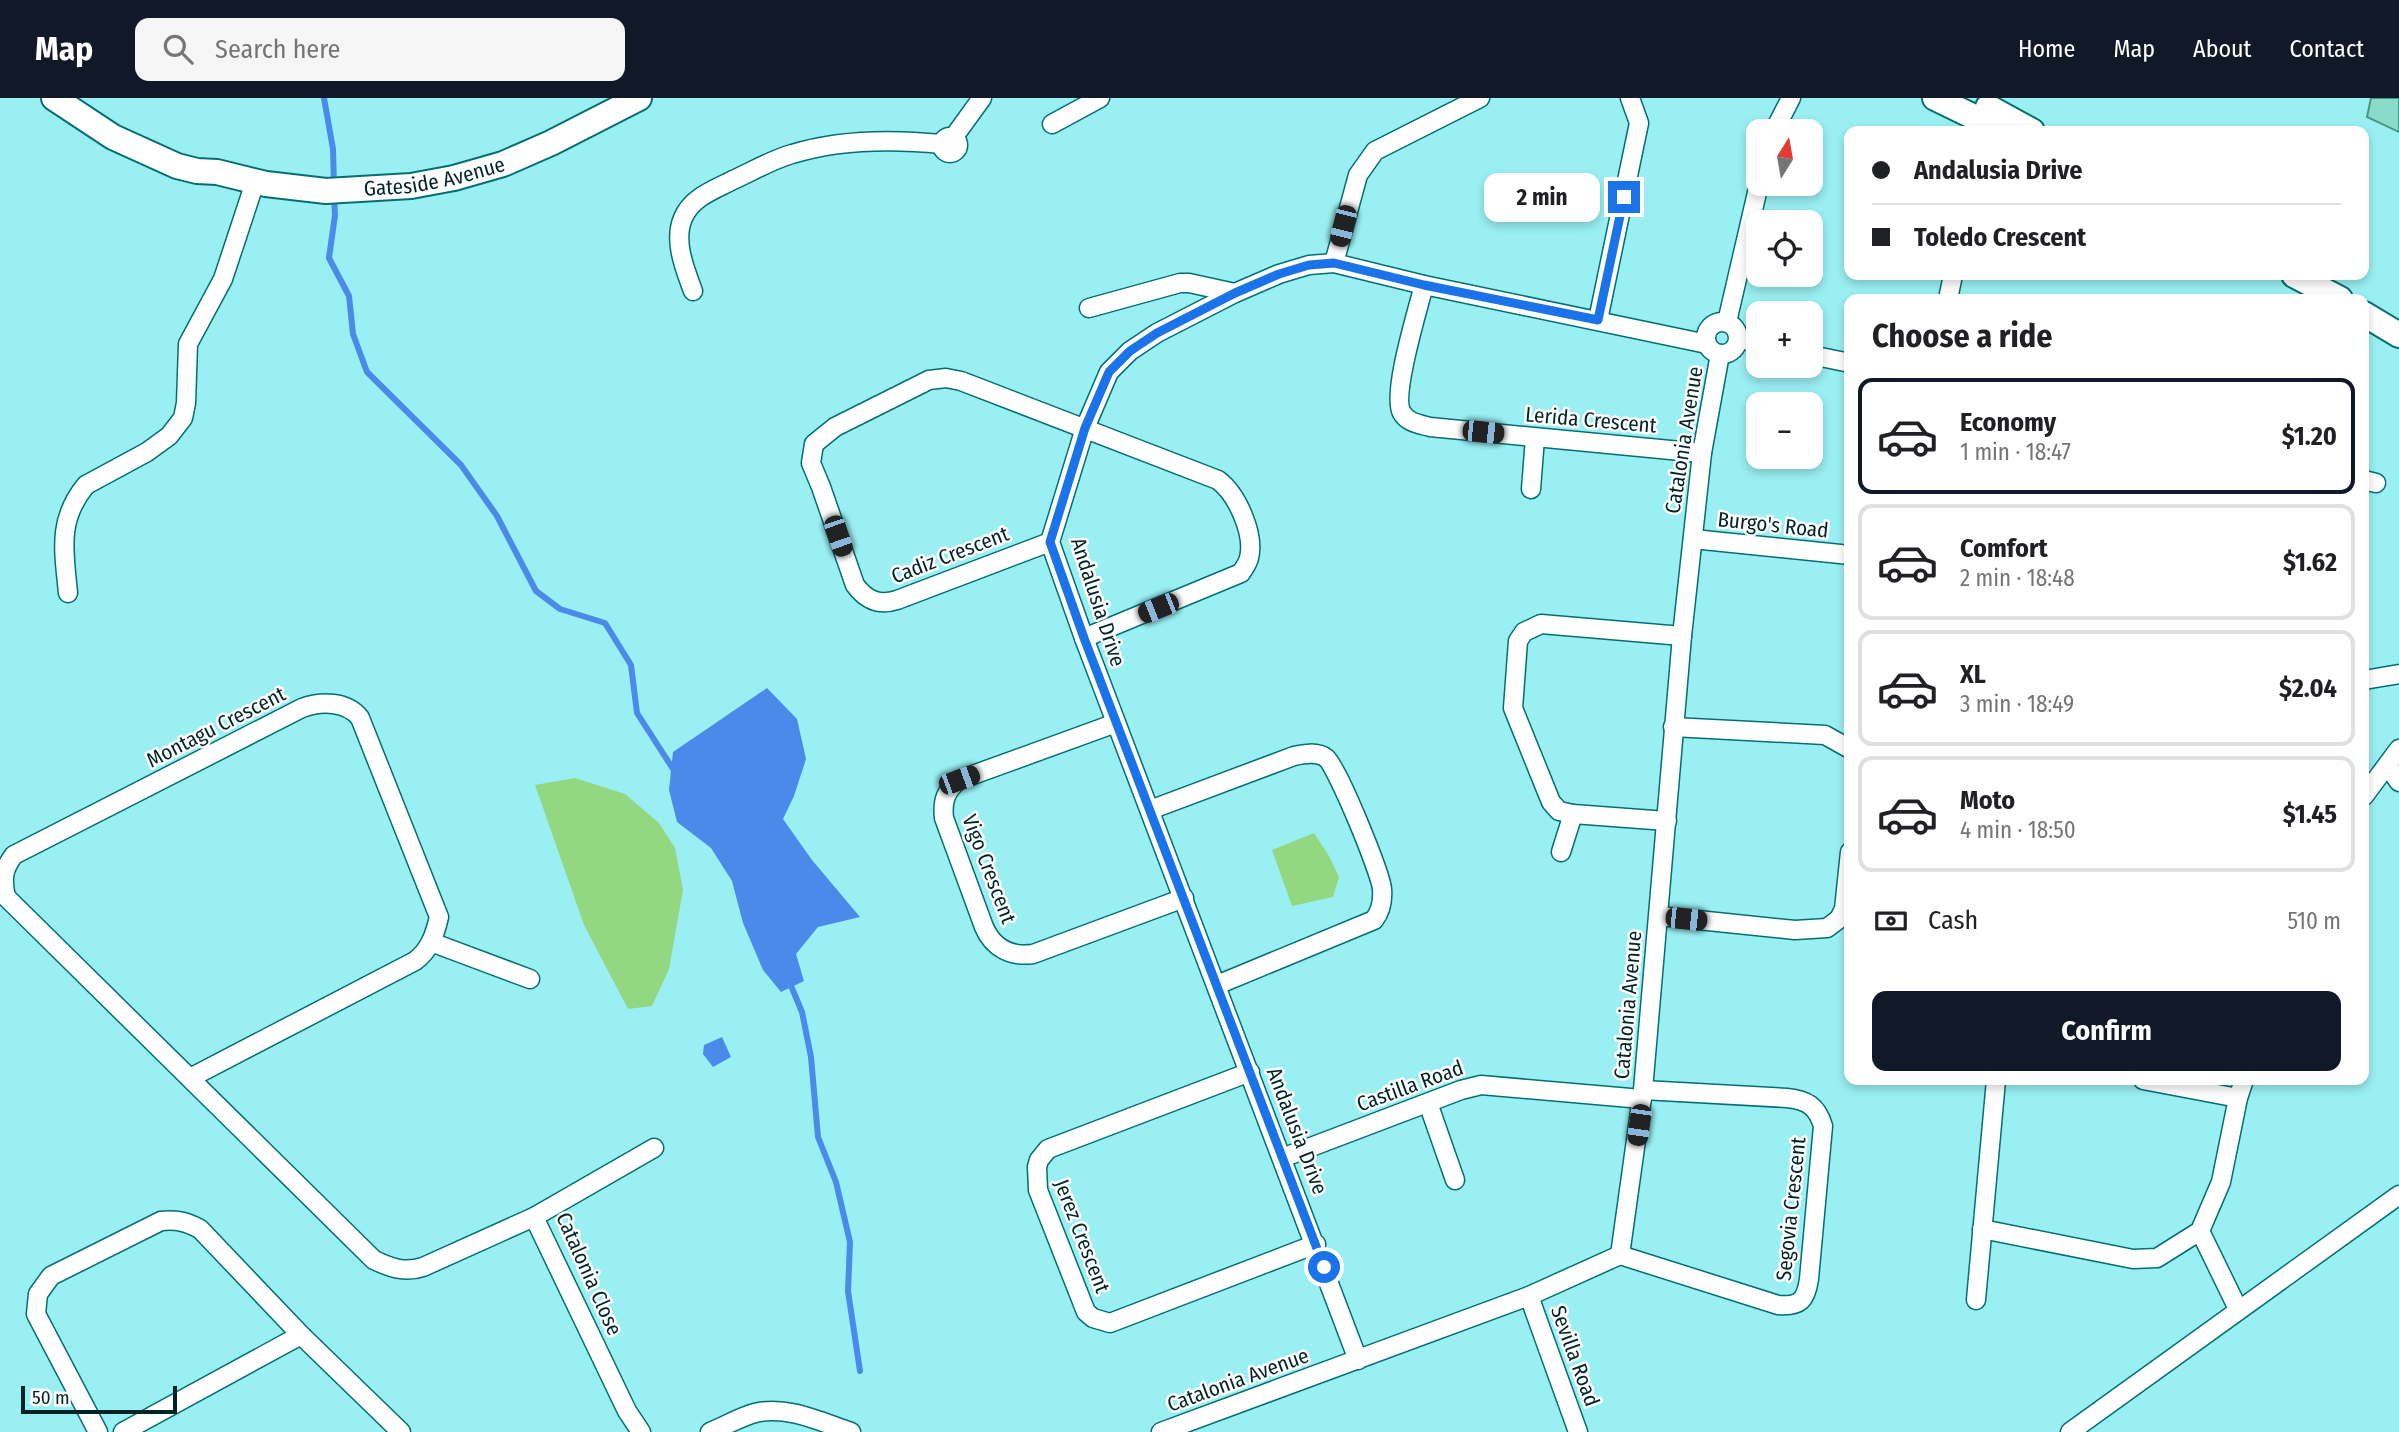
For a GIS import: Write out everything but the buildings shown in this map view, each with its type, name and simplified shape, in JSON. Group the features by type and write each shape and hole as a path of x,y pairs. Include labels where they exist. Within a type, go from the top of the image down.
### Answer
{"street":[{"name":"Gateside Avenue","path":"54,98 102,130 135,147 177,166 217,172"},
{"name":"Gateside Avenue","path":"83,98 125,127 217,172 255,182 326,191 363,191 411,186 454,178 503,164 551,144 639,98"},
{"path":"693,291 682,260 680,229 690,206 705,194 793,153 868,141 947,141 982,98"},
{"path":"1052,124 1100,98"},
{"path":"1334,263 1353,188 1365,163 1375,151 1480,98"},
{"path":"1598,320 1639,123 1630,98"},
{"path":"1780,119 1791,98"},
{"path":"1935,98 1993,126"},
{"path":"1972,98 2023,126"},
{"path":"68,593 63,536 73,504 86,485 147,452 169,436 183,418 188,344 223,279 255,182"},
{"path":"1727,321 1756,196"},
{"name":"Andalusia Drive","path":"1358,1360 1050,542 1085,428 1109,372 1130,351 1157,333 1235,293 1298,268 1334,263 1424,285 1598,320 1714,349"},
{"path":"2304,280 2330,294"},
{"path":"1089,308 1180,283 1235,293"},
{"name":"Lerida Crescent","path":"1424,285 1399,389 1400,410 1404,417 1413,423 1535,438 1702,453"},
{"path":"2369,317 2399,335"},
{"path":"1727,321 1734,325 1739,339 1733,350 1714,349 1706,336 1713,324 1727,321"},
{"path":"1739,339 1746,340"},
{"name":"Catalonia Avenue","path":"1161,1432 1529,1296 1620,1255 1643,1094 1673,727 1714,349"},
{"path":"1823,357 1844,362"},
{"name":"Cadiz Crescent","path":"1050,542 887,603 871,600 862,595 855,585 810,454 814,444 835,427 929,380 946,378 961,381 1085,428"},
{"path":"1084,638 1233,578 1241,573 1249,559 1249,540 1242,513 1225,485 1085,428"},
{"path":"1531,489 1535,438"},
{"name":"Burgo's Road","path":"1693,540 1844,554"},
{"path":"1667,821 1559,811 1551,802 1512,701 1518,641 1524,632 1541,624 1682,636"},
{"path":"2369,679 2399,674"},
{"name":"Montagu Crescent","path":"431,942 439,917 360,718 355,712 331,704 316,703 302,708 15,855 5,866 2,881 6,897 374,1260 387,1266 412,1271 534,1217"},
{"name":"Vigo Crescent","path":"1116,723 959,780 949,788 944,803 944,818 984,927 988,937 1000,948 1015,954 1033,954 1184,898"},
{"path":"1673,727 1825,735 1844,745"},
{"path":"2369,790 2399,749"},
{"path":"1150,810 1294,756 1314,754 1326,758 1340,781 1382,886 1380,912 1374,920 1217,985"},
{"path":"2388,766 2399,782"},
{"path":"1561,852 1573,814"},
{"path":"1659,916 1795,930 1827,928 1839,919 1844,909"},
{"path":"190,1078 415,961 424,954 431,942 530,979"},
{"name":"Jerez Crescent","path":"1250,1072 1048,1149 1037,1167 1038,1190 1086,1312 1093,1318 1110,1323 1316,1244"},
{"name":"Castilla Road","path":"1282,1158 1461,1090 1494,1085 1643,1094"},
{"path":"1976,1300 1996,1085"},
{"path":"2169,1085 2238,1098"},
{"path":"1982,1229 2144,1259 2157,1258 2200,1231 2221,1182 2242,1085"},
{"name":"Segovia Crescent","path":"1620,1255 1778,1305 1791,1306 1800,1301 1809,1279 1823,1126 1816,1109 1805,1101 1787,1098 1643,1094"},
{"path":"1428,1103 1455,1180"},
{"name":"Catalonia Close","path":"641,1432 627,1411 534,1217 654,1149"},
{"path":"2070,1432 2399,1195"},
{"path":"98,1432 36,1314 38,1294 51,1276 161,1221 182,1221 200,1229 302,1335 401,1432"},
{"path":"2200,1231 2238,1309"},
{"name":"Sevilla Road","path":"1529,1296 1578,1432"},
{"path":"123,1432 302,1335"},
{"path":"710,1432 756,1413 780,1411 803,1415 851,1432"}],"green space":[{"path":"575,778 625,794 659,823 675,848 683,890 669,969 652,1006 628,1009 584,925 535,785"},
{"path":"1314,833 1339,877 1333,897 1292,906 1272,850"}],"water":[{"path":"767,688 797,719 806,759 783,819 812,860 860,917 818,927 796,954 804,981 781,992 763,970 743,923 732,881 711,848 677,822 669,790 673,752"},
{"path":"722,1037 731,1057 713,1067 703,1054 704,1045"}],"waterway":[{"path":"324,98 333,149 334,186"},
{"path":"334,197 335,215 329,258 349,296 353,334 367,372 461,465 497,516 536,591 560,609 605,623 631,665 637,713 675,772"},
{"path":"789,981 802,1012 811,1057 818,1137 836,1182 850,1242 848,1291 860,1371"}],"route":[{"path":"1324,1267 1084,638 1050,542 1085,428 1109,372 1130,351 1157,333 1279,274 1309,265 1334,263 1424,285 1598,320 1624,197"}]}
